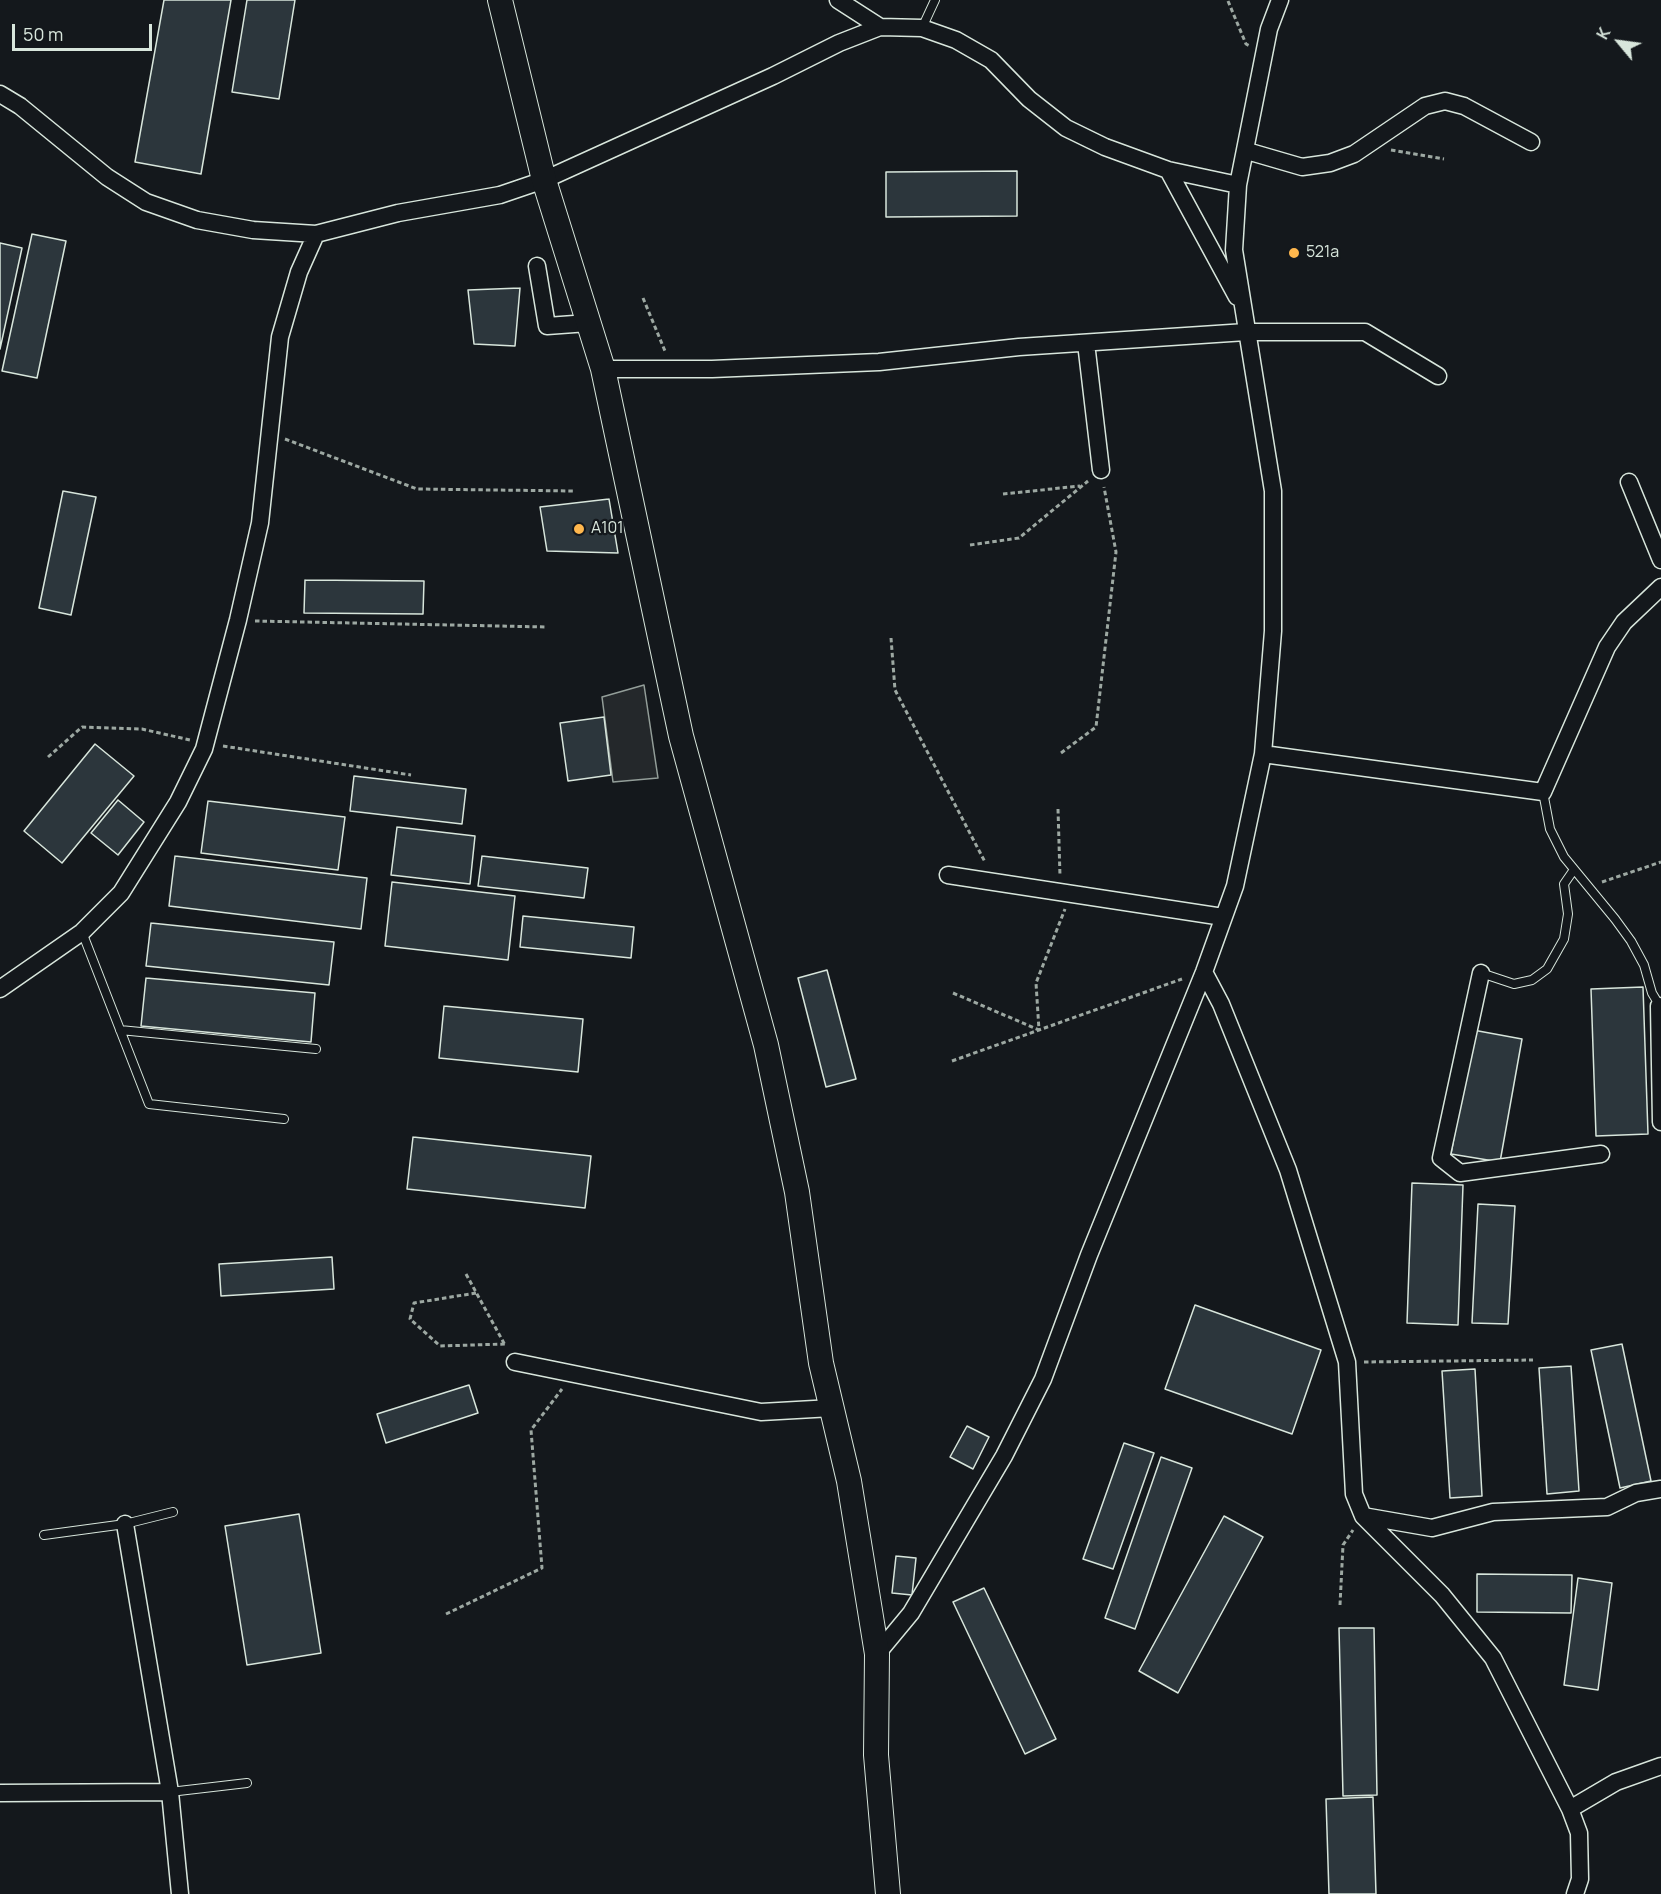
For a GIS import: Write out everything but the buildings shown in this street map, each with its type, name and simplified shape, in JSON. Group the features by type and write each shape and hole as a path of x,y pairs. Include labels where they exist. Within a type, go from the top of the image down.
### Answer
{"street":[{"path":"500,0 544,180 603,369 681,736 766,1045 797,1192 821,1363 849,1481 877,1654 876,1755 888,1894"},
{"path":"838,0 880,27"},
{"path":"877,1654 911,1613 1004,1456 1043,1379 1089,1255 1204,972 1235,886 1263,754 1273,631 1273,491 1234,250 1238,185 1247,151 1269,29 1280,0"},
{"path":"0,94 20,105 107,177 146,202 197,220 253,230 316,234 398,213 500,195 544,180 773,76 839,43 880,27 922,28 956,40 991,60 1029,99 1066,128 1105,147 1168,170 1238,185"},
{"path":"1247,151 1302,167 1330,163 1354,154 1425,106 1445,101 1464,106 1531,142"},
{"path":"1168,170 1243,308"},
{"path":"0,988 82,932 121,893 178,802 205,743 238,620 260,523 280,337 299,272 316,234"},
{"path":"537,266 547,326 588,323"},
{"path":"603,369 879,362 1019,347 1246,332 1365,332 1438,376"},
{"path":"1086,343 1101,470"},
{"path":"1629,482 1661,560"},
{"path":"1263,754 1543,792 1606,647 1624,622 1661,587"},
{"path":"948,875 1223,917"},
{"path":"1204,972 1221,1005 1288,1170 1347,1362 1354,1494 1363,1516 1442,1595 1493,1658 1570,1809 1579,1833 1580,1880 1575,1894"},
{"path":"1482,973 1441,1158 1460,1173 1601,1154"},
{"path":"1660,1007 1661,1122"},
{"path":"514,1362 761,1412 832,1408"},
{"path":"1363,1516 1432,1528 1493,1512 1607,1507 1636,1493 1661,1489"},
{"path":"125,1524 170,1791 180,1894"},
{"path":"1570,1809 1616,1782 1661,1766"},
{"path":"0,1793 170,1791"}],"lane":[{"path":"922,28 935,0"},
{"path":"1543,792 1550,829 1573,871 1631,941 1644,965 1646,980 1660,1007"},
{"path":"1482,973 1514,984 1533,980 1547,969 1564,939 1568,914 1564,884 1573,871"},
{"path":"82,932 149,1104 284,1119"},
{"path":"120,1030 316,1049"},
{"path":"44,1535 125,1524 173,1512"},
{"path":"170,1791 247,1783"}],"path":[{"path":"1228,2 1246,44 1265,53"},
{"path":"1365,146 1444,159"},
{"path":"643,297 672,369"},
{"path":"270,433 417,489 574,491"},
{"path":"970,544 1019,538 1101,470 1116,552 1096,727 1061,753"},
{"path":"1003,494 1082,486"},
{"path":"238,620 547,627"},
{"path":"891,638 895,690 996,882"},
{"path":"48,757 82,727 142,729 205,743 411,775"},
{"path":"1039,1030 1036,983 1066,893 1058,809"},
{"path":"1588,887 1661,862"},
{"path":"952,1061 1204,972"},
{"path":"953,993 1039,1030"},
{"path":"466,1274 514,1362"},
{"path":"476,1293 414,1304 410,1319 440,1346 505,1344"},
{"path":"1347,1362 1533,1360"},
{"path":"446,1614 542,1568 531,1430 574,1373"},
{"path":"1340,1605 1343,1545 1363,1516"}],"shaded area":[{"path":"644,685 658,778 613,782 602,697"}],"place":[{"name":"521a","path":"1294,253"},
{"name":"A101","path":"579,529"}]}
